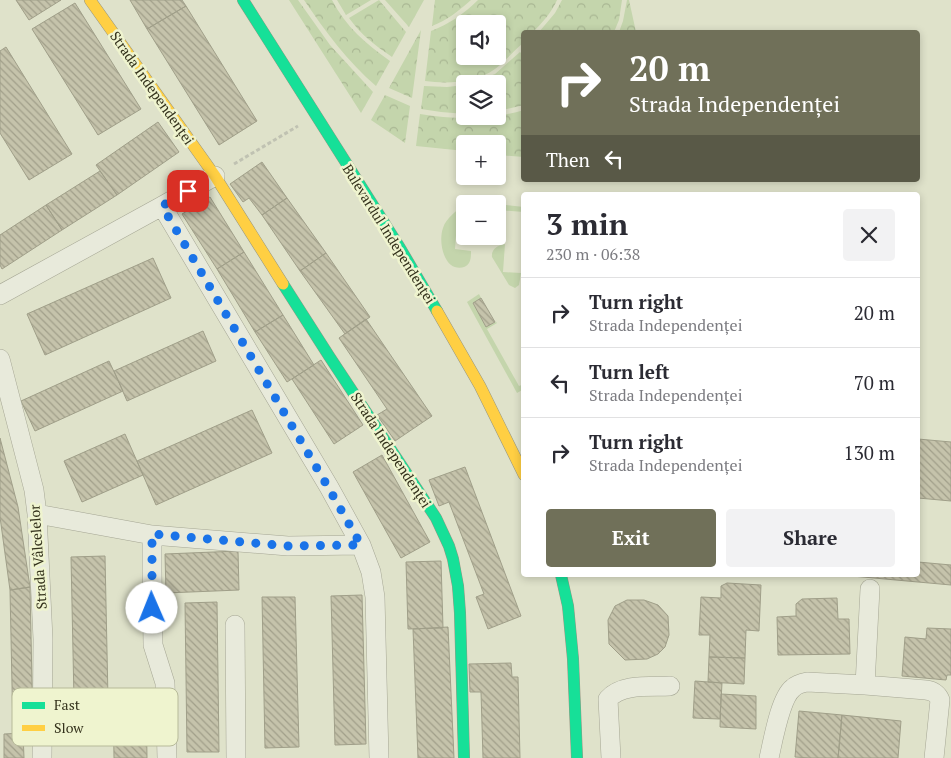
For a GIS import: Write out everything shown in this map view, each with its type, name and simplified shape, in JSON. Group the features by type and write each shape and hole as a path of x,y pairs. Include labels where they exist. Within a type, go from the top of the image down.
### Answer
{"street":[{"name":"Strada Independenței","path":"90,0 215,176 329,356 436,518 449,547 457,581 460,614 464,758"},
{"name":"Bulevardul Independenței","path":"243,0 400,248 480,386 521,469"},
{"path":"0,295 215,176"},
{"path":"162,206 361,545 371,572 375,597 379,758"},
{"name":"Strada Vâlcelelor","path":"0,359 34,490 37,514 43,639 43,688"},
{"path":"37,514 152,534 288,546 361,545"},
{"path":"152,534 153,645 165,688"},
{"path":"561,577 568,606 576,758"},
{"path":"865,685 870,590"},
{"path":"235,624 236,758"},
{"path":"769,758 783,705 791,689 798,684 807,682 932,691 940,700 934,758"},
{"path":"610,758 608,699 625,688 670,686"}],"path":[{"path":"215,176 315,115"}],"green space":[{"path":"289,0 298,0 330,45 373,92 361,113"},
{"path":"304,0 332,0 350,27 390,61 376,86 337,46"},
{"path":"337,0 371,0 346,15"},
{"path":"379,0 406,32 392,57 364,35 349,18"},
{"path":"385,0 424,0 409,27"},
{"path":"435,0 471,0 453,15 432,26"},
{"path":"478,0 557,0 550,13 535,30 521,30 521,45 506,59 506,15 460,15"},
{"path":"562,0 622,0 619,20 615,30 541,30 555,13"},
{"path":"627,0 629,0 636,30 620,30"},
{"path":"456,18 456,65 500,65 484,75 456,75 456,81 425,81 431,31"},
{"path":"421,30 412,98 389,88"},
{"path":"521,53 521,106 506,109 506,75 492,75"},
{"path":"424,86 456,86 456,113 421,109"},
{"path":"385,95 410,106 405,143 371,120"},
{"path":"521,111 521,157 506,156 506,135 456,135 456,150 416,146 420,114 456,117 456,125 506,125 506,114"},
{"path":"506,205 521,207 521,212 506,211"},
{"path":"455,212 455,249 471,251 470,262 458,268 451,265 445,258 441,237 444,224"},
{"path":"500,245 505,245 503,272 521,273 519,285 515,288 509,285 492,257 496,248"},
{"path":"479,294 481,298 473,303 486,326 497,323 487,329 519,386 521,385 521,391 517,393 467,302"}],"building":[{"path":"16,0 61,0 29,20"},
{"path":"130,0 182,0 186,6 147,29"},
{"path":"75,3 141,109 98,135 32,29"},
{"path":"186,6 257,121 219,145 147,29"},
{"path":"6,47 72,154 29,180 0,133 0,51"},
{"path":"158,122 179,152 117,195 96,165"},
{"path":"262,162 287,198 262,215 249,198 243,202 230,184"},
{"path":"100,171 117,195 62,230 46,205"},
{"path":"210,197 244,252 217,269 182,214"},
{"path":"287,198 326,253 300,271 262,215"},
{"path":"46,205 62,230 2,269 0,265 0,235"},
{"path":"244,252 283,315 255,332 217,269"},
{"path":"326,253 370,317 345,334 300,271"},
{"path":"153,258 171,298 45,355 27,314"},
{"path":"481,298 495,322 486,327 473,303"},
{"path":"283,315 314,365 287,382 255,332"},
{"path":"366,319 432,416 395,441 377,415 387,409 339,338"},
{"path":"203,331 216,361 127,401 114,371"},
{"path":"321,360 363,425 334,444 292,379"},
{"path":"109,361 123,391 35,431 21,401"},
{"path":"252,410 272,453 156,505 137,461"},
{"path":"125,434 143,475 82,502 64,461"},
{"path":"0,438 18,507 30,587 10,590 0,517"},
{"path":"920,439 951,442 951,501 920,498"},
{"path":"382,455 430,542 401,558 353,472"},
{"path":"465,467 521,616 488,629 476,597 484,594 449,502 439,506 429,480"},
{"path":"238,551 239,590 166,593 165,554"},
{"path":"105,556 108,688 74,688 71,557"},
{"path":"441,561 443,628 408,629 406,562"},
{"path":"920,562 951,565 951,585 863,577 920,577"},
{"path":"727,583 761,585 759,631 746,630 745,658 709,657 710,635 699,635 701,597 721,598 721,586"},
{"path":"30,587 32,688 12,688 10,590"},
{"path":"362,595 366,744 335,745 331,596"},
{"path":"262,597 295,597 299,747 265,748"},
{"path":"837,598 838,619 849,619 850,654 778,655 777,617 796,616 796,604 802,599"},
{"path":"627,600 644,600 658,605 668,616 669,635 665,647 658,654 647,659 625,660 609,644 608,620 615,606"},
{"path":"217,602 219,752 187,752 185,603"},
{"path":"448,627 454,758 418,758 413,629"},
{"path":"927,628 951,629 951,675 947,675 946,680 902,676 905,637 926,639"},
{"path":"709,657 745,658 744,684 708,682"},
{"path":"511,663 512,677 518,677 520,758 483,758 481,692 470,692 469,664"},
{"path":"695,681 722,683 720,719 693,718"},
{"path":"721,694 756,696 756,729 720,727"},
{"path":"799,711 842,715 838,758 795,757"},
{"path":"842,715 901,721 898,758 838,758"},
{"path":"4,734 12,734 12,746 24,746 24,758 4,758"},
{"path":"114,746 147,746 147,758 114,758"}],"traffic: fast":[{"path":"243,0 400,248 437,311"},
{"path":"283,284 436,518 449,546 458,586 460,613 464,758"},
{"path":"561,577 568,606 573,659 577,758"}],"traffic: slow":[{"path":"90,0 215,176 283,284"},
{"path":"437,311 480,386 521,469"}],"route":[{"path":"152,608 152,534 288,546 361,545 162,206 188,191"}]}
